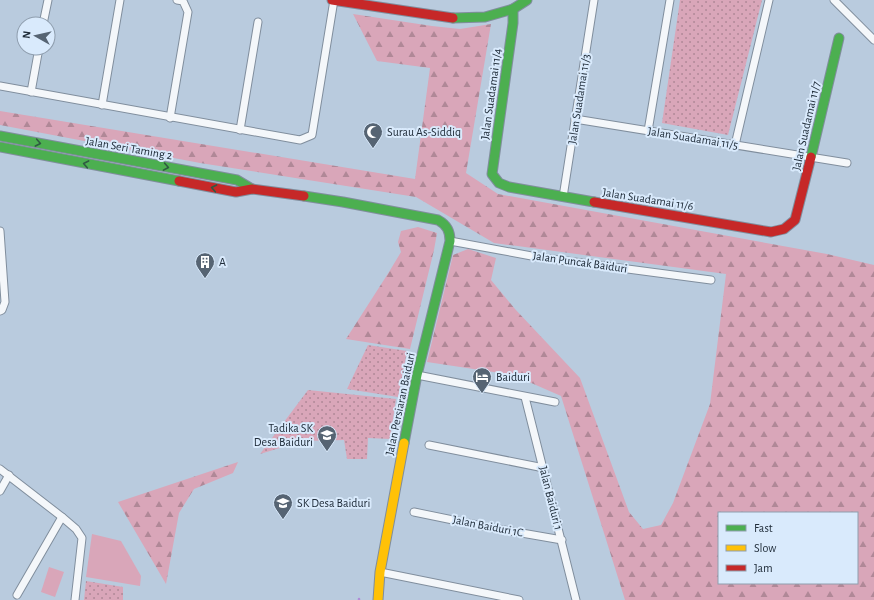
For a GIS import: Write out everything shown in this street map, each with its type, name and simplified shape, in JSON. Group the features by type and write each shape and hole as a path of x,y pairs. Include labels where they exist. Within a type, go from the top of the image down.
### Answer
{"street":[{"path":"45,16 48,0"},
{"path":"102,105 120,0"},
{"path":"0,86 170,118 300,140 312,135 333,0 458,19 485,16 513,9 527,0"},
{"name":"Jalan Suadamai 11/3","path":"563,197 594,0"},
{"path":"648,131 670,0"},
{"path":"735,145 769,0"},
{"path":"834,0 874,40"},
{"path":"170,118 188,12 180,1"},
{"name":"Jalan Suadamai 11/4","path":"496,181 492,174 513,23 513,9"},
{"path":"240,130 258,22"},
{"name":"Jalan Suadamai 11/7","path":"795,220 839,38"},
{"path":"31,92 38,56"},
{"name":"Jalan Suadamai 11/5","path":"576,119 847,163"},
{"name":"Jalan Seri Taming 2","path":"0,136 237,180 252,189"},
{"name":"Jalan Seri Taming 2","path":"0,147 236,192 252,189 343,202 438,220 450,229 450,241"},
{"name":"Jalan Suadamai 11/6","path":"496,181 502,186 771,232 784,229 795,220"},
{"path":"0,231 5,302 1,311"},
{"name":"Jalan Puncak Baiduri","path":"450,241 537,257 711,280"},
{"name":"Jalan Persiaran Baiduri","path":"378,600 380,572 397,475 417,376 450,241"},
{"path":"417,376 554,402"},
{"name":"Jalan Baiduri 1","path":"525,396 576,600"},
{"path":"429,445 544,468"},
{"path":"0,469 62,517 76,529 82,538 75,600"},
{"path":"0,491 9,475"},
{"name":"Jalan Baiduri 1C","path":"414,512 562,540"},
{"path":"17,595 62,517"},
{"path":"380,572 514,600"}],"green space":[{"path":"680,0 762,0 728,135 662,123"},
{"path":"353,14 460,29 491,24 466,173 498,194 827,254 874,265 874,600 625,600 561,396 513,375 427,362 453,255 468,249 496,258 491,280 515,309 580,378 629,512 643,529 661,525 673,503 710,404 726,274 494,243 416,197 200,163 0,125 0,111 415,179 430,68 377,61"},
{"path":"418,227 437,233 410,349 346,339 401,252 398,242 401,231"},
{"path":"368,345 407,351 398,397 347,389"},
{"path":"308,390 396,399 390,439 368,438 367,459 347,459 344,440 303,441 260,454"},
{"path":"238,462 233,473 194,489 179,513 166,584 118,502"},
{"path":"92,534 121,541 141,576 140,586 86,577"},
{"path":"49,567 64,572 55,597 41,592"},
{"path":"86,581 123,587 123,600 84,600"}],"traffic: fast":[{"path":"453,18 485,17 513,9 527,0"},
{"path":"513,9 513,23 492,174 499,183 509,187 594,202"},
{"path":"811,157 839,38"},
{"path":"0,136 237,180 252,189"},
{"path":"0,147 179,181"},
{"path":"304,196 438,220 444,224 449,231 450,241 417,375 404,443"}],"traffic: slow":[{"path":"378,600 380,572 404,443"}],"traffic: jam":[{"path":"332,0 453,18"},
{"path":"594,202 771,232 784,229 795,220 811,157"},
{"path":"179,181 236,192 252,189 304,196"}],"place":[{"name":"Surau As-Siddiq","path":"373,149"},
{"name":"A","path":"205,279"},
{"name":"Baiduri","path":"482,394"},
{"name":"Tadika SK Desa Baiduri","path":"327,452"},
{"name":"SK Desa Baiduri","path":"283,520"}]}
